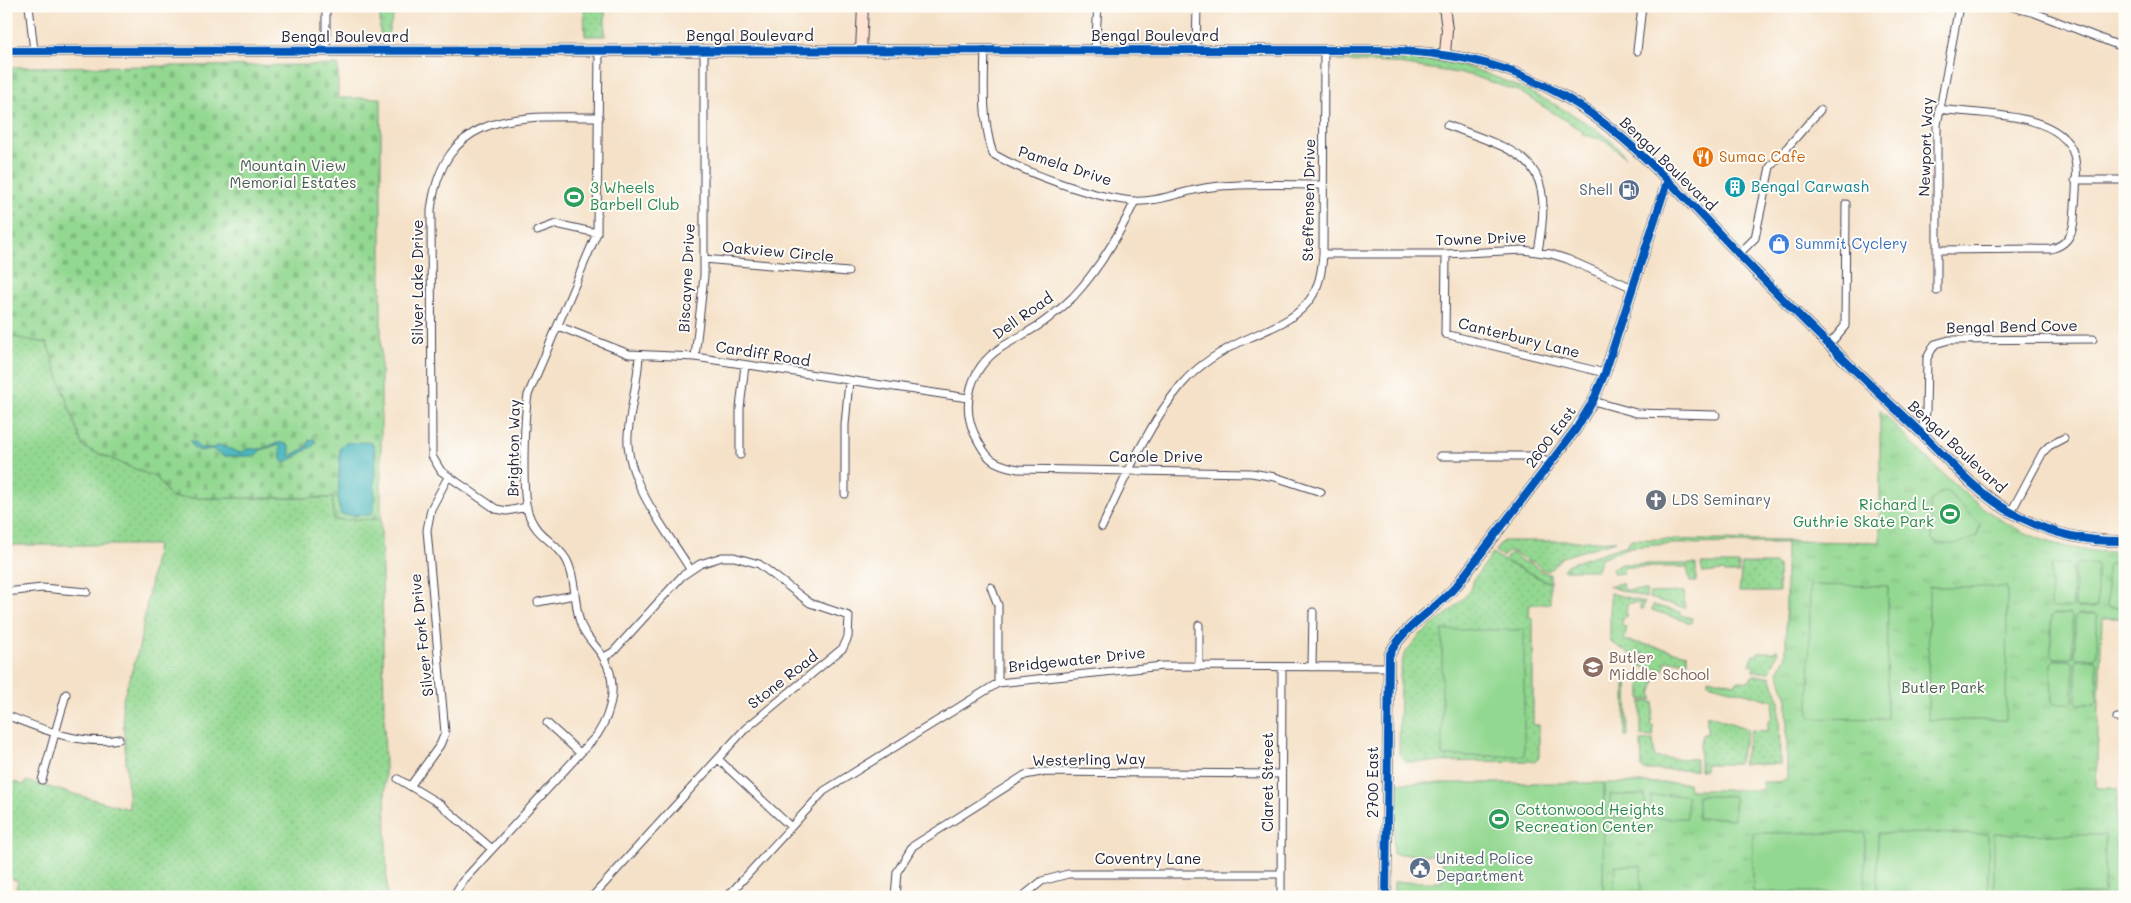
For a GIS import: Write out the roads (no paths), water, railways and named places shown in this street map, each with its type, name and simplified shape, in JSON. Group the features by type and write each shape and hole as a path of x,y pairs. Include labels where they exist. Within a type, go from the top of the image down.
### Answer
{"main road":[{"path":"861,50 863,6"},
{"path":"1444,6 1447,30 1445,53"},
{"name":"Bengal Boulevard","path":"6,51 1324,49 1445,53 1508,70 1560,94 1609,127 1740,253 1829,345 1968,479 2011,512 2063,534 2087,540 2125,541"},
{"name":"2600 East","path":"1388,667 1390,656 1400,637 1457,585 1548,463 1576,429 1593,402 1605,373 1667,182"},
{"name":"2700 East","path":"1386,897 1388,667"}],"street":[{"path":"29,6 34,51"},
{"path":"326,6 326,51"},
{"path":"1094,50 1098,6"},
{"path":"1196,49 1197,6"},
{"path":"1637,51 1642,6"},
{"name":"Newport Way","path":"1938,291 1937,142 1939,109 1959,6"},
{"path":"2009,6 2035,13 2125,48"},
{"name":"Steffensen Drive","path":"1102,527 1152,426 1183,382 1205,363 1228,348 1276,327 1289,318 1311,298 1318,284 1323,254 1324,49"},
{"name":"Brighton Way","path":"453,897 462,882 597,736 606,721 611,704 610,672 604,657 582,629 567,561 540,534 527,508 527,401 597,234 598,50"},
{"name":"Biscayne Drive","path":"695,357 704,259 704,50"},
{"name":"Pamela Drive","path":"985,50 985,121 994,154 1016,166 1058,182 1135,201 1211,187 1240,184 1323,185"},
{"path":"1937,250 2044,250 2058,247 2065,243 2073,230 2075,180 2074,156 2069,144 2061,134 2050,127 2022,119 1939,109"},
{"path":"1740,253 1755,238 1770,167 1820,110"},
{"name":"Silver Lake Drive","path":"527,508 502,511 448,477 436,464 431,446 432,210 439,176 448,159 460,144 488,126 504,120 522,117 599,117"},
{"path":"1447,125 1504,146 1522,157 1535,173 1541,186 1544,200 1544,215 1538,251"},
{"path":"2075,180 2125,180"},
{"name":"Dell Road","path":"991,461 983,451 972,427 968,398 970,387 982,364 997,350 1050,318 1088,279 1125,223 1135,201"},
{"path":"1829,345 1845,326 1846,204"},
{"path":"537,230 556,224 597,234"},
{"name":"Towne Drive","path":"1323,254 1446,254 1500,250 1538,251 1567,260 1633,288"},
{"name":"Canterbury Lane","path":"1446,254 1445,334 1605,373"},
{"name":"Oakview Circle","path":"704,259 848,272"},
{"name":"Cardiff Road","path":"558,326 619,352 639,355 695,357 968,398"},
{"name":"Bengal Bend Cove","path":"1922,434 1926,412 1927,358 1935,344 1949,340 2093,339"},
{"path":"604,657 613,652 690,569 633,473 628,454 628,435 639,355"},
{"path":"740,455 740,408 746,365"},
{"path":"844,494 845,425 849,381"},
{"path":"1593,402 1636,413 1716,414"},
{"path":"2011,512 2043,452 2049,446 2064,438"},
{"path":"1440,456 1537,456 1548,463"},
{"name":"Carole Drive","path":"991,461 1004,466 1032,470 1251,472 1275,477 1320,492"},
{"name":"Silver Fork Drive","path":"411,786 440,745 445,733 427,530 431,509 448,477"},
{"name":"Stone Road","path":"592,897 755,720 843,648 848,637 849,616 810,603 772,572 746,560 722,558 710,560 690,569"},
{"path":"991,587 998,604 998,683"},
{"path":"6,592 42,588 87,592"},
{"path":"538,602 574,595"},
{"path":"1312,667 1313,612"},
{"path":"1198,666 1199,625"},
{"name":"Bridgewater Drive","path":"727,897 791,827 832,786 998,683 1136,668 1198,666 1388,667"},
{"name":"Claret Street","path":"1281,897 1282,667"},
{"path":"42,780 66,694"},
{"path":"6,715 55,732 90,741 119,739"},
{"path":"547,723 580,753"},
{"path":"718,759 791,827"},
{"name":"Westerling Way","path":"895,897 898,872 906,854 913,846 1025,775 1041,772 1282,774"},
{"path":"398,779 452,813 492,849"},
{"name":"Coventry Lane","path":"1022,897 1042,881 1068,874 1281,874"}],"water":[{"path":"314,439 316,442 313,446 285,463 281,460 280,446 276,445 261,450 254,456 223,456 212,449 200,451 194,448 190,441 194,441 199,448 213,448 219,445 241,453 249,449 260,449 282,443 290,447 290,457 308,446 309,440"},
{"path":"345,443 372,443 375,451 374,509 370,515 341,515 338,504 340,448"}],"place":[{"name":"Sumac Cafe","path":"1703,157"},
{"name":"Bengal Carwash","path":"1735,187"},
{"name":"Shell","path":"1629,190"},
{"name":"3 Wheels Barbell Club","path":"574,197"},
{"name":"Summit Cyclery","path":"1779,244"},
{"name":"LDS Seminary","path":"1656,500"},
{"name":"Richard L. Guthrie Skate Park","path":"1950,514"},
{"name":"Butler Middle School","path":"1593,667"},
{"name":"Cottonwood Heights Recreation Center","path":"1499,819"},
{"name":"United Police Department","path":"1420,868"}],"park label":[{"name":"Mountain View Memorial Estates","path":"293,174"},
{"name":"Butler Park","path":"1943,688"}]}
